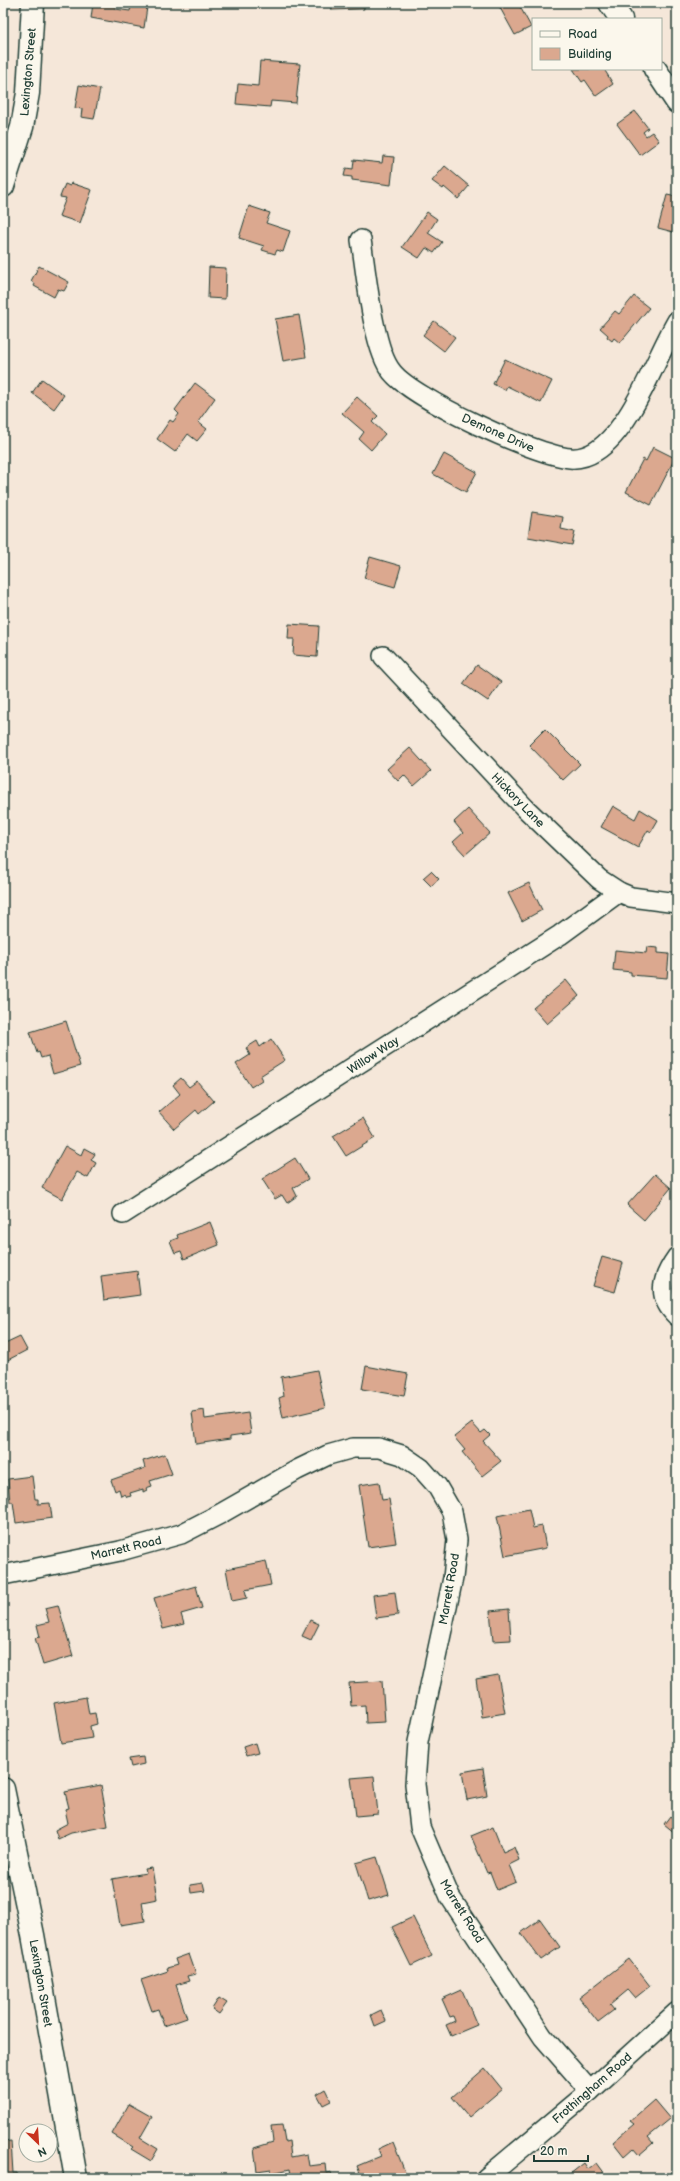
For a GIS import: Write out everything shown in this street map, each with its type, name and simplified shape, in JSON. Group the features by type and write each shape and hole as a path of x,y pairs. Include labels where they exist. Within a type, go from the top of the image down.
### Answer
{"street":[{"name":"Lexington Street","path":"3,186 22,127 28,93 33,3"},
{"path":"610,3 620,18"},
{"path":"656,70 677,102"},
{"name":"Demone Drive","path":"361,240 377,332 386,362 391,372 410,388 460,416 539,452 570,458 581,458 605,443 628,414 638,397 677,320"},
{"name":"Hickory Lane","path":"383,656 525,808 566,850 599,879 619,892 631,897 677,903"},
{"name":"Willow Way","path":"123,1214 560,935 619,892"},
{"path":"677,1257 667,1271 662,1284 664,1296 671,1310 677,1316"},
{"name":"Marrett Road","path":"3,1575 120,1551 181,1534 220,1514 297,1470 328,1455 353,1448 384,1449 402,1454 421,1468 437,1486 452,1512 457,1540 454,1578 418,1742 415,1784 420,1827 434,1864 450,1897 543,2037 590,2091"},
{"name":"Lexington Street","path":"3,1789 34,1942 76,2178"},
{"name":"Frothingham Road","path":"486,2178 590,2091 677,2012"}],"building":[{"path":"93,3 116,3 115,9 130,11 131,5 147,7 144,28 91,18"},
{"path":"331,3 364,3 364,9 332,10"},
{"path":"505,3 518,3 531,27 515,35 499,6"},
{"path":"260,61 300,64 296,103 271,101 270,107 236,104 238,84 258,86"},
{"path":"574,70 605,70 613,84 596,96 585,80 582,82"},
{"path":"79,85 100,89 94,119 81,117 82,109 75,108"},
{"path":"635,111 648,128 643,132 646,136 652,132 659,141 640,155 617,124"},
{"path":"383,156 394,157 391,185 352,180 352,177 344,176 346,168 353,169 354,160 382,163"},
{"path":"445,166 469,186 458,199 444,187 443,189 432,181"},
{"path":"71,183 92,190 80,223 59,216 66,198 60,197 65,184 70,186"},
{"path":"667,195 677,197 677,233 658,228"},
{"path":"249,206 270,213 266,223 290,231 283,252 277,250 275,254 262,250 264,246 239,238"},
{"path":"427,212 437,219 428,233 442,242 434,253 426,248 419,258 402,247"},
{"path":"39,266 69,282 64,291 58,289 54,297 34,286 35,284 31,281"},
{"path":"209,267 226,268 225,299 208,298"},
{"path":"634,296 649,308 620,343 614,338 612,341 600,328 615,311 619,314"},
{"path":"299,315 306,357 283,361 275,319"},
{"path":"434,321 455,337 444,351 423,335"},
{"path":"505,359 552,381 541,403 507,386 505,390 493,384"},
{"path":"42,379 64,395 54,409 32,393"},
{"path":"195,383 215,398 198,422 207,429 197,441 188,434 175,452 157,439 170,420 173,422 179,414 175,410"},
{"path":"357,397 378,416 372,422 385,434 371,450 359,439 364,432 342,413"},
{"path":"653,447 675,458 651,505 626,492 643,459 646,461"},
{"path":"444,454 477,472 466,492 433,474"},
{"path":"532,512 563,517 561,529 575,532 572,545 528,537"},
{"path":"370,557 401,566 395,587 364,578"},
{"path":"289,624 319,626 317,657 293,655 294,639 288,639"},
{"path":"477,665 501,682 488,701 463,684"},
{"path":"545,729 580,764 563,780 529,745"},
{"path":"410,748 431,771 414,786 404,775 398,781 387,769"},
{"path":"613,806 635,819 640,809 658,820 651,832 648,830 638,847 601,827"},
{"path":"468,809 490,833 465,855 453,842 463,833 454,822"},
{"path":"431,871 439,879 431,886 423,878"},
{"path":"529,883 542,910 522,921 508,893"},
{"path":"647,947 658,948 658,953 669,954 667,978 631,975 631,972 613,970 615,950 646,953"},
{"path":"566,980 579,996 547,1024 533,1008"},
{"path":"66,1021 80,1066 53,1074 48,1056 41,1058 39,1052 37,1053 30,1032"},
{"path":"271,1039 285,1060 260,1076 262,1080 251,1087 236,1064 250,1055 246,1048 257,1041 260,1047"},
{"path":"181,1078 189,1087 197,1081 214,1101 199,1114 196,1110 174,1129 159,1112 180,1094 173,1085"},
{"path":"363,1118 375,1138 346,1156 333,1136"},
{"path":"65,1146 81,1155 84,1148 95,1154 91,1160 96,1163 88,1178 77,1172 62,1199 42,1188"},
{"path":"295,1158 308,1179 293,1188 297,1196 287,1203 282,1195 275,1199 262,1179"},
{"path":"655,1174 671,1188 644,1220 627,1205"},
{"path":"210,1222 219,1245 184,1259 181,1251 175,1253 170,1241 178,1238 177,1235"},
{"path":"602,1257 623,1263 615,1292 593,1286"},
{"path":"137,1271 140,1295 104,1300 101,1276"},
{"path":"20,1337 27,1350 4,1362 3,1345"},
{"path":"366,1366 408,1374 404,1396 362,1389"},
{"path":"317,1370 325,1408 283,1418 279,1398 284,1396 281,1377"},
{"path":"204,1410 205,1419 248,1413 251,1433 230,1436 230,1439 196,1444 192,1412"},
{"path":"472,1423 481,1433 485,1430 490,1435 483,1441 501,1461 482,1476 462,1452 465,1450 454,1437"},
{"path":"165,1454 172,1474 150,1481 152,1486 146,1488 147,1490 143,1492 143,1489 130,1493 131,1496 127,1497 125,1494 121,1496 119,1489 115,1491 111,1480 145,1468 143,1461"},
{"path":"32,1476 35,1499 38,1499 38,1504 50,1503 52,1518 16,1523 13,1502 10,1502 8,1479"},
{"path":"379,1482 382,1500 389,1499 396,1543 368,1547 359,1485"},
{"path":"529,1509 533,1528 542,1526 546,1548 505,1556 497,1516"},
{"path":"266,1561 271,1585 245,1590 247,1598 232,1601 226,1569"},
{"path":"196,1586 202,1608 181,1614 184,1624 163,1629 154,1598"},
{"path":"395,1592 398,1615 376,1618 373,1595"},
{"path":"58,1605 73,1656 43,1665 35,1638 40,1637 37,1625 49,1622 45,1608"},
{"path":"509,1609 511,1640 493,1641 490,1611"},
{"path":"310,1620 319,1624 311,1640 302,1636"},
{"path":"498,1675 505,1713 482,1717 476,1679"},
{"path":"382,1681 385,1722 366,1723 365,1705 351,1706 349,1683"},
{"path":"86,1697 89,1714 95,1713 97,1724 90,1726 92,1738 61,1743 54,1703"},
{"path":"255,1743 258,1753 246,1756 243,1747"},
{"path":"143,1757 144,1764 131,1767 129,1759"},
{"path":"483,1768 487,1796 467,1800 462,1772"},
{"path":"374,1776 378,1814 356,1816 351,1778"},
{"path":"101,1785 108,1826 71,1833 58,1839 55,1830 68,1823 65,1809 69,1808 65,1792"},
{"path":"670,1816 677,1822 675,1833 664,1824"},
{"path":"493,1827 503,1852 514,1847 519,1860 509,1865 516,1882 497,1890 490,1872 487,1873 471,1836"},
{"path":"377,1857 389,1895 368,1901 356,1863"},
{"path":"152,1868 157,1899 142,1902 145,1921 120,1925 112,1879 146,1873 145,1869"},
{"path":"203,1883 205,1891 191,1893 190,1885"},
{"path":"413,1917 432,1956 411,1966 392,1927"},
{"path":"540,1919 560,1947 541,1960 521,1933"},
{"path":"189,1954 196,1974 187,1976 189,1981 176,1985 187,2018 164,2026 158,2009 152,2011 141,1980 168,1971 167,1968 177,1965 175,1959"},
{"path":"629,1959 650,1986 635,1998 628,1990 610,2005 614,2010 598,2022 579,1998"},
{"path":"462,1990 477,2025 451,2036 446,2025 455,2021 453,2016 450,2017 442,1999"},
{"path":"219,1998 227,2003 219,2014 212,2009"},
{"path":"381,2010 386,2021 375,2026 371,2015"},
{"path":"485,2068 502,2089 469,2117 452,2097"},
{"path":"325,2089 331,2101 323,2105 317,2094"},
{"path":"654,2100 670,2119 648,2137 653,2143 639,2155 633,2148 624,2156 613,2142 634,2124 630,2121"},
{"path":"129,2104 152,2117 140,2138 158,2149 151,2161 131,2149 133,2147 112,2134"},
{"path":"282,2125 285,2142 289,2141 291,2157 307,2154 309,2166 325,2164 326,2173 331,2172 332,2178 285,2178 291,2175 290,2169 272,2173 271,2169 257,2171 254,2148 273,2142 271,2126"},
{"path":"11,2141 13,2173 17,2173 18,2178 3,2178 3,2142"},
{"path":"393,2142 405,2172 391,2178 362,2178 357,2166 381,2156 378,2149"},
{"path":"584,2163 588,2169 596,2163 607,2178 565,2178"}]}
